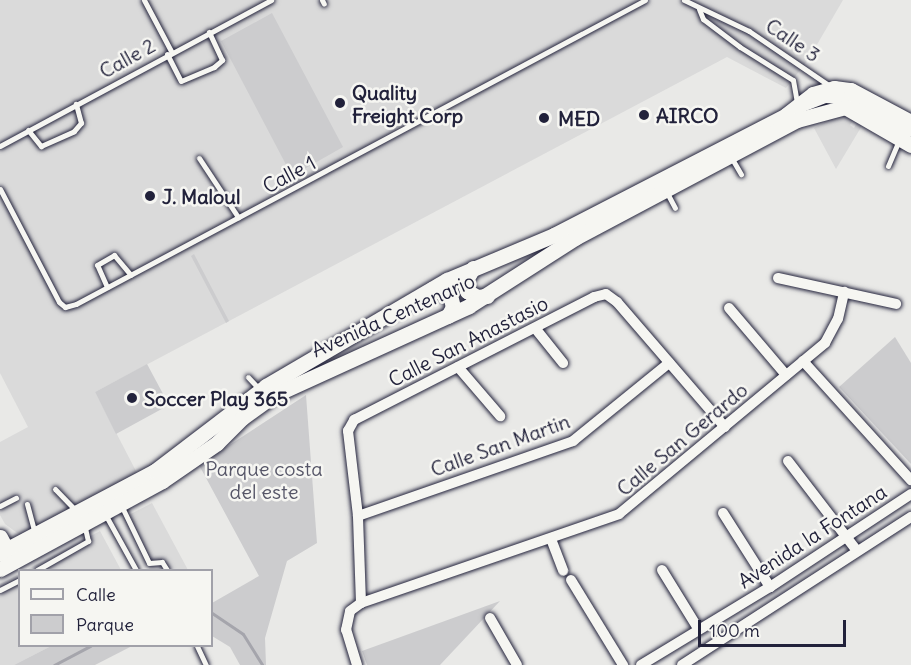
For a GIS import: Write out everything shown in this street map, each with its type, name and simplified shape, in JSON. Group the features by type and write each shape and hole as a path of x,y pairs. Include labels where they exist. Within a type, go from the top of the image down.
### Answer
{"main road":[{"name":"Avenida Centenario","path":"80,518 104,513 217,443 242,418 274,395 316,373 448,316 488,296 575,237 786,115 797,103 834,88"},
{"path":"834,88 851,90 911,122"},
{"name":"Avenida Centenario","path":"0,570 38,541 80,518 155,471 260,390 432,289 473,268 554,235 730,155 797,120 838,107 860,113 907,139"},
{"path":"473,268 464,283 467,291 477,297 488,296"},
{"path":"432,289 450,295 453,307 448,316"},
{"name":"Avenida Centenario","path":"2,551 38,541"}],"street":[{"path":"786,115 826,98 844,98 863,103 907,139"},
{"path":"778,278 896,304"},
{"name":"Calle San Gerardo","path":"361,603 619,514 803,361 833,332 844,292"},
{"name":"Calle San Anastasio","path":"361,603 358,516 348,431 354,420 535,328 606,294 724,427"},
{"path":"729,308 786,375"},
{"path":"535,328 563,363"},
{"path":"803,361 911,480"},
{"name":"Calle San Martin","path":"358,516 573,441 669,363"},
{"path":"458,367 500,416"},
{"path":"788,461 857,551"},
{"name":"Avenida la Fontana","path":"641,665 770,587 911,494"},
{"path":"723,513 770,587"},
{"name":"Avenida la Fontana","path":"682,665 911,518"},
{"path":"551,539 563,571"},
{"path":"662,570 699,630"},
{"path":"572,580 623,665"},
{"path":"357,665 346,630 350,611 361,603"},
{"path":"490,618 517,665"}],"lane":[{"path":"144,0 181,81 214,67 222,60 209,32"},
{"name":"Calle 2","path":"0,146 271,0"},
{"name":"Calle 1","path":"0,189 59,302 65,307 76,304 645,0"},
{"name":"Calle 3","path":"684,0 699,9 711,10 749,32 834,88"},
{"name":"Calle 3","path":"699,9 703,19 740,47 793,80 797,103"},
{"path":"28,130 41,146 74,131 81,123 76,104"},
{"path":"888,166 907,139"},
{"path":"730,155 741,174"},
{"path":"199,158 238,218"},
{"path":"663,185 675,207"},
{"path":"108,287 97,265 114,255 119,256 131,275"},
{"path":"248,377 260,390"},
{"path":"39,569 88,541 80,518 56,489"},
{"path":"0,506 16,498"},
{"path":"27,504 38,541"},
{"path":"120,504 149,562 162,562 166,569"},
{"path":"104,513 135,569"},
{"path":"0,590 18,581"},
{"path":"197,647 206,665"}],"shaded area":[{"path":"0,0 843,0 808,60 786,88 727,57 95,392 137,473 20,535 5,524 0,515 0,442 28,427 0,373"},
{"path":"843,113 854,119 850,125 854,128 858,121 863,124 836,169 814,128"},
{"path":"152,503 187,569 149,569 123,518"},
{"path":"100,531 120,569 28,569"},
{"path":"18,575 18,647 49,647 14,665 0,665 0,584"}],"green space":[{"path":"272,13 343,147 292,176 221,41"},
{"path":"194,254 229,321 226,323 191,256"},
{"path":"895,337 911,363 911,464 839,387"},
{"name":"Soccer Play 365","path":"147,364 169,405 116,434 95,392"},
{"name":"Parque costa del este","path":"306,395 317,543 287,561 265,638 266,665 240,665 230,647 213,637 213,602 259,576 199,465"},
{"path":"500,601 440,665 367,665 362,651"},
{"path":"49,647 130,647 95,665 14,665"}],"waterway":[{"path":"213,614 243,634 262,665"},
{"path":"54,665 88,647"}],"place":[{"name":"Quality Freight Corp","path":"340,103"},
{"name":"AIRCO","path":"644,115"},
{"name":"MED","path":"544,118"},
{"name":"J. Maloul","path":"150,196"},
{"name":"Soccer Play 365","path":"132,398"}]}
